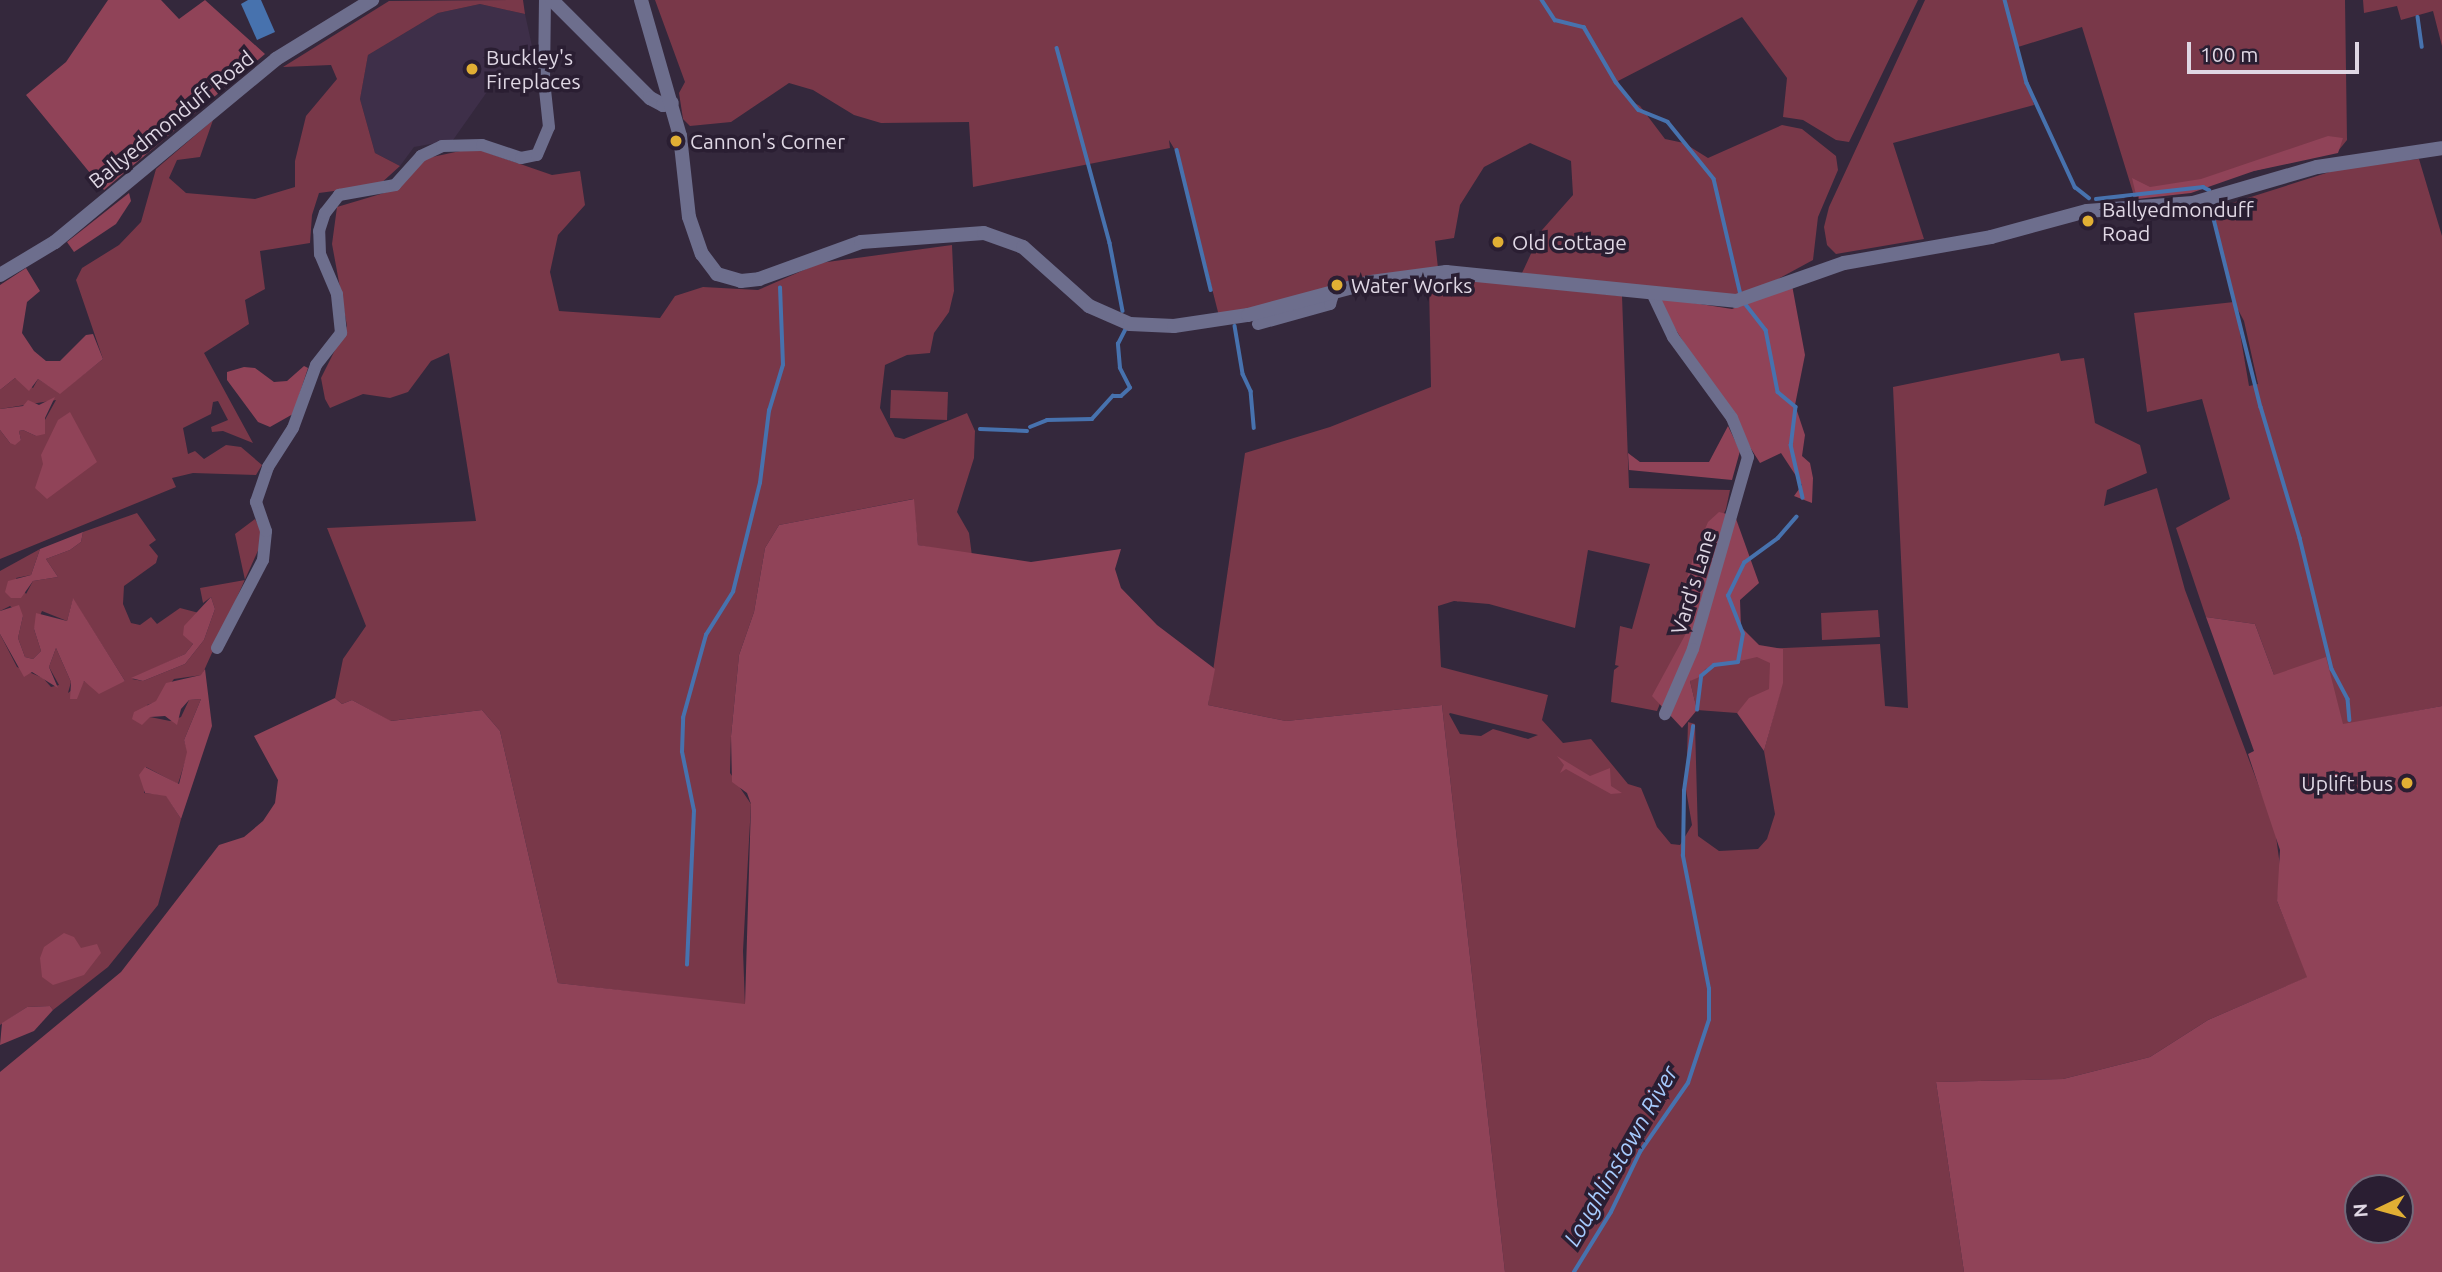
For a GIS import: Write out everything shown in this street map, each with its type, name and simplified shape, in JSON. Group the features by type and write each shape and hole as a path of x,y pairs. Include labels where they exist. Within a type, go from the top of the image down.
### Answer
{"street":[{"name":"Ballyedmonduff Road","path":"0,275 55,242 276,60 372,0"},
{"path":"217,648 263,560 266,531 256,502 268,467 293,428 316,365 341,333 337,294 320,254 325,213 339,195 395,185 421,156 442,146 482,145 521,158 537,155 549,127 544,85 545,0"},
{"path":"552,0 650,98 663,105 673,103"},
{"path":"641,0 673,103 689,218 702,254 717,274 741,281 767,277 861,242 984,233 1023,247 1089,306 1130,324 1174,326 1248,316 1334,292 1411,275 1446,272 1736,301 1757,296 1844,263 1991,237 2087,211 2193,203 2317,167 2442,148"},
{"path":"1258,324 1330,303 1334,292"},
{"name":"Vard's Lane","path":"1652,293 1673,337 1732,418 1748,457 1693,649 1665,714"}],"shaded area":[{"path":"108,0 161,0 179,19 205,0 265,54 104,190 26,95 66,62"},
{"path":"523,0 525,14 480,4 438,13 368,55 360,99 375,153 400,166 379,185 319,193 312,215 310,243 260,251 265,289 245,300 249,324 204,353 253,443 223,431 212,432 211,427 228,420 218,401 213,402 211,414 183,428 188,454 195,451 204,459 226,445 241,447 262,465 256,475 193,473 172,478 176,487 0,559 0,430 10,443 21,440 19,431 36,436 56,400 0,409 0,390 15,378 33,388 38,379 60,393 103,359 76,280 82,268 119,245 141,222 156,169 213,120 200,157 177,160 169,178 186,193 255,199 295,187 295,161 306,116 337,79 331,65 283,67 389,1"},
{"path":"655,0 1918,0 1849,142 1836,140 1803,120 1783,117 1787,78 1742,17 1618,81 1627,99 1640,106 1665,139 1684,143 1708,158 1782,125 1802,129 1836,156 1838,170 1818,217 1813,260 1767,285 1732,295 1710,295 1522,273 1542,230 1573,195 1571,161 1530,143 1484,167 1460,205 1454,238 1435,241 1438,268 1219,316 1178,155 1169,140 1170,148 973,187 969,122 881,123 854,115 813,90 789,83 731,122 690,126 683,119 679,93 685,82"},
{"path":"1925,0 2345,0 2347,140 2338,151 2135,199 2082,27 2018,47 2034,105 1893,143 1924,239 1836,254 1827,245 1824,227 1829,207"},
{"path":"2363,0 2442,0 2442,46 2433,11 2401,20 2397,6 2364,13"},
{"path":"480,4 525,14 535,60 513,55 453,140 414,147 400,166 375,153 360,99 368,55 438,13"},
{"path":"2328,136 2343,138 2338,153 2254,171 2191,193 2137,199 2132,178 2150,187 2201,179"},
{"path":"474,148 552,175 580,171 585,205 558,235 550,272 559,311 660,318 675,296 703,287 758,290 820,263 952,245 954,291 949,312 934,333 930,353 907,355 885,365 880,408 895,437 904,439 967,413 975,431 974,458 957,512 969,533 972,556 918,545 913,499 779,525 765,548 754,612 739,655 731,736 730,773 751,804 743,951 745,1005 558,983 500,731 482,710 390,721 352,700 342,704 335,698 343,659 366,626 327,528 476,521 449,353 431,361 408,392 390,398 363,394 330,408 325,399 321,378 347,326 332,244 337,207 394,190 423,159"},
{"path":"2419,159 2442,236 2442,706 2343,725 2274,675 2255,624 2206,617 2176,528 2230,499 2202,399 2147,412 2134,313 2234,302 2213,209 2345,167","holes":["2235,304 2244,321 2258,384 2249,386"]},
{"path":"129,193 131,201 116,224 74,252 67,242"},
{"path":"26,268 40,291 27,302 22,333 34,351 46,361 60,361 86,335 93,334 103,359 60,394 38,379 29,391 15,378 0,390 0,285"},
{"path":"1480,281 1622,296 1629,488 1730,490 1726,509 1686,596 1693,621 1657,711 1611,702 1614,670 1619,666 1615,665 1620,626 1632,629 1650,564 1588,550 1575,628 1489,604 1454,601 1438,606 1441,667 1548,695 1542,720 1563,743 1591,739 1628,784 1641,788 1657,827 1671,844 1680,845 1692,825 1686,790 1688,722 1695,724 1698,836 1719,851 1758,849 1767,839 1775,814 1764,751 1782,684 1737,713 1697,710 1690,681 1714,651 1880,644 1885,706 1908,708 1893,387 2059,353 2061,361 2084,358 2095,423 2140,445 2147,473 2107,490 2104,506 2157,488 2185,590 2275,829 2281,873 2277,901 2308,977 2208,1020 2150,1057 2063,1079 1936,1082 1964,1272 1505,1272 1442,705 1286,721 1208,705 1245,453 1330,427 1431,387 1429,282","holes":["1450,713 1538,735 1528,739 1493,729 1481,736 1460,734"]},
{"path":"1792,285 1805,355 1795,405 1805,435 1802,456 1810,463 1813,478 1812,503 1794,496 1802,485 1781,453 1760,463 1662,308 1662,298 1732,309"},
{"path":"304,366 308,368 293,414 270,427 258,422 227,380 227,372 244,367 255,368 274,382 287,381"},
{"path":"891,390 948,392 947,420 890,418"},
{"path":"55,397 45,418 45,434 36,436 19,431 21,440 15,445 10,443 0,430 0,409 23,406 28,400 39,405"},
{"path":"70,412 97,462 47,499 35,488 43,464 41,455 58,420"},
{"path":"1728,426 1740,451 1732,480 1629,470 1628,453 1640,462 1709,462"},
{"path":"914,499 918,545 1031,562 1121,549 1115,569 1121,588 1157,625 1215,669 1208,705 1286,721 1442,705 1505,1272 0,1272 0,1072 121,972 219,845 244,837 263,821 275,803 278,780 254,736 335,698 342,704 352,700 391,721 482,710 500,731 558,983 745,1004 751,804 747,793 732,782 731,736 739,655 754,612 765,548 779,525"},
{"path":"1719,512 1735,516 1759,583 1740,600 1741,627 1759,645 1783,649 1783,683 1764,751 1737,713 1749,698 1769,689 1770,663 1757,657 1705,669 1702,676 1690,681 1697,710 1682,728 1652,696 1690,626 1691,612 1681,598 1694,555 1708,522"},
{"path":"137,513 156,540 149,545 158,556 156,563 124,586 123,604 131,623 140,625 151,617 157,624 180,608 199,613 186,636 193,644 185,654 132,679 143,681 185,664 204,640 215,609 211,597 203,603 200,588 245,580 202,675 174,679 156,702 147,705 150,717 170,721 181,717 189,700 201,699 184,740 188,752 178,784 146,767 144,793 166,795 181,819 158,905 108,967 53,1010 50,1006 27,1007 0,1025 0,634 17,667 43,678 51,687 59,685 49,667 56,648 71,682 68,693 84,681 92,686 125,681 73,599 67,621 42,611 34,629 41,651 33,659 25,657 18,638 23,616 10,606 0,611 0,571 40,549 31,575 16,578 26,594 33,581 58,577 46,559 70,550 81,542 83,532"},
{"path":"255,519 261,530 261,544 245,580 235,534"},
{"path":"83,532 81,542 70,550 46,559 58,577 33,581 21,598 11,598 5,592 8,581 31,575 40,549"},
{"path":"211,597 215,609 204,640 185,664 143,681 131,678 185,654 193,644 183,635 184,626"},
{"path":"73,598 125,681 99,694 84,681 77,699 70,699 71,682 56,648 49,667 58,688 32,672 24,677 0,634 0,611 19,605 23,616 18,638 25,657 33,659 41,651 34,629 36,613 67,621"},
{"path":"1878,610 1880,637 1822,640 1821,613"},
{"path":"2206,617 2255,624 2274,675 2326,657 2343,724 2442,706 2442,1272 1964,1272 1936,1082 2063,1079 2150,1057 2208,1020 2307,977 2277,901 2280,850 2248,754 2254,751"},
{"path":"205,669 212,726 181,819 166,796 145,793 139,775 145,767 179,784 187,752 184,740 201,699 189,700 181,709 177,725 165,716 150,717 142,725 132,719 134,712 156,701 166,683 201,675"},
{"path":"1557,756 1590,776 1610,768 1611,786 1622,793 1611,794 1566,769 1560,773 1564,765"},
{"path":"64,933 74,937 81,948 97,944 101,953 84,975 53,985 42,977 40,958 44,947"},
{"path":"50,1006 53,1010 34,1031 0,1045 2,1023 27,1007"}],"water":[{"path":"248,0 261,0 275,32 257,40 241,4"}],"waterway":[{"name":"Loughlinstown River","path":"1542,0 1555,20 1584,27 1616,82 1639,110 1668,122 1714,179 1741,295"},
{"path":"2005,0 2027,83 2075,187 2089,198"},
{"path":"2418,17 2422,47"},
{"path":"1057,48 1110,243 1123,311"},
{"path":"1177,150 1211,290"},
{"path":"2096,199 2203,187 2209,190"},
{"path":"2211,207 2261,407 2300,538 2332,669 2348,699 2350,720"},
{"path":"687,965 694,811 682,752 683,718 706,635 733,592 760,483 769,411 783,365 780,288"},
{"name":"Loughlinstown River","path":"1744,302 1766,330 1778,392 1796,407 1791,445 1803,498"},
{"path":"1235,326 1243,374 1251,391 1254,428"},
{"path":"1030,427 1047,420 1092,419 1113,396 1121,396 1130,388 1120,368 1118,344 1126,328"},
{"path":"980,429 1027,431"},
{"name":"Loughlinstown River","path":"1697,710 1701,676 1714,665 1738,662 1743,634 1728,596 1744,563 1778,538 1796,517"},
{"name":"Loughlinstown River","path":"1574,1272 1611,1212 1640,1152 1688,1083 1709,1020 1709,989 1683,856 1684,791 1693,727"}],"place":[{"name":"Buckley's Fireplaces","path":"472,69"},
{"name":"Cannon's Corner","path":"676,141"},
{"name":"Ballyedmonduff Road","path":"2088,221"},
{"name":"Old Cottage","path":"1498,242"},
{"name":"Water Works","path":"1337,285"},
{"name":"Uplift bus","path":"2407,783"}]}
